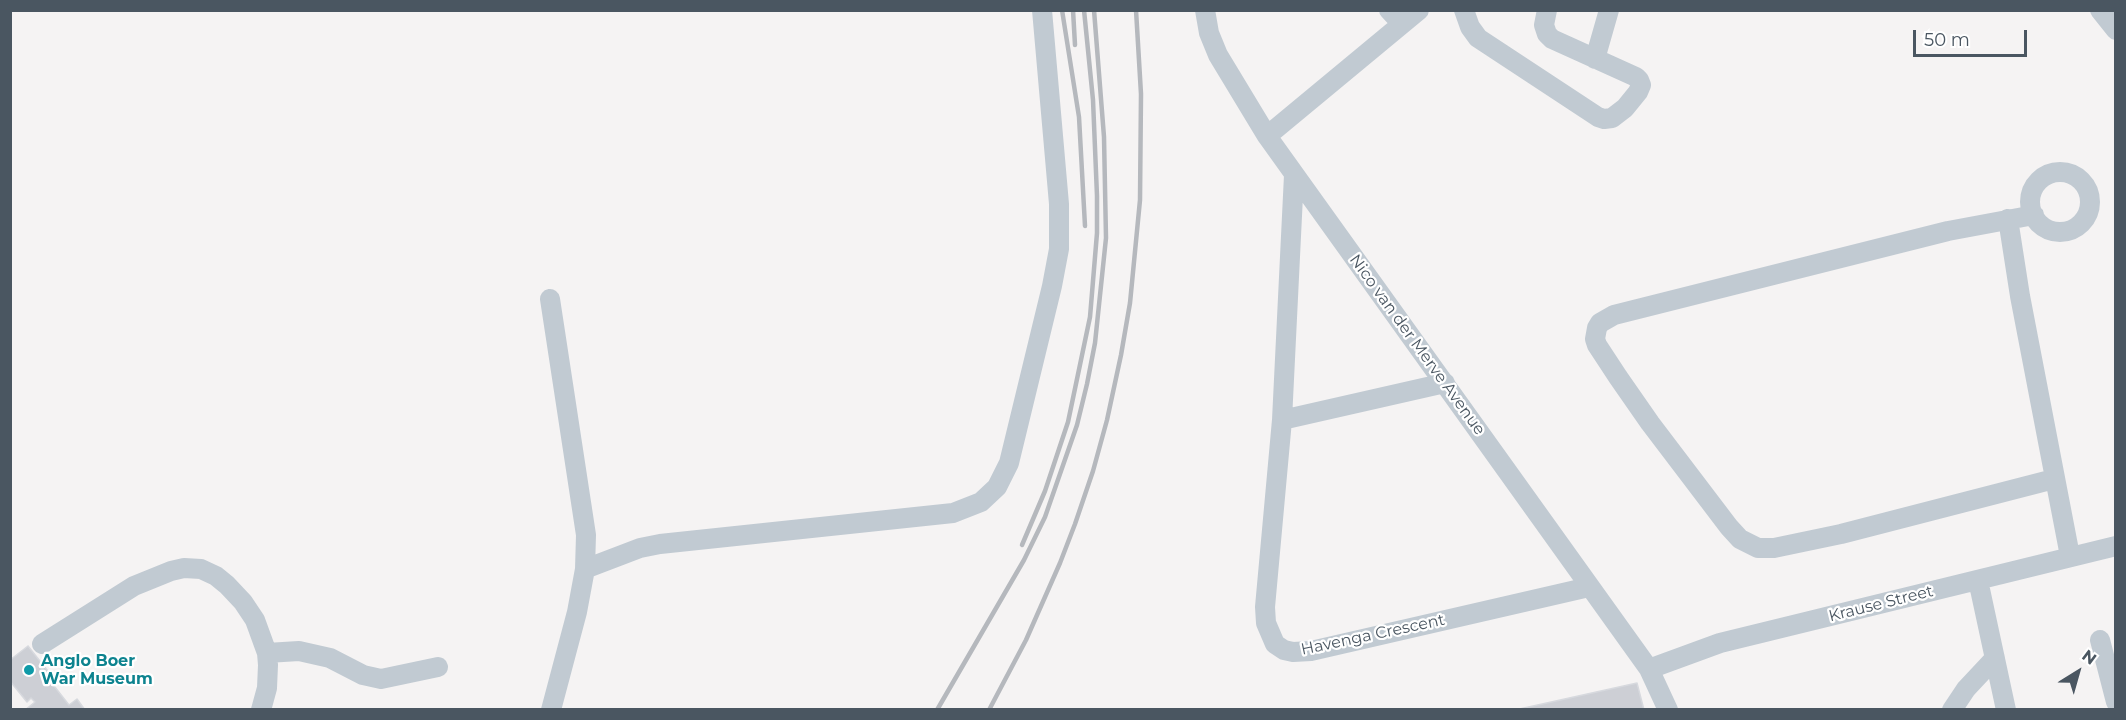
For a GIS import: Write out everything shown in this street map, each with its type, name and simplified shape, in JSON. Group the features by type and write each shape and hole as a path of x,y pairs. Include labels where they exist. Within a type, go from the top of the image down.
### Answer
{"street":[{"path":"585,569 623,554 660,544 953,513 981,502 997,486 1009,463 1059,249 1059,204 1042,10"},
{"name":"Nico van der Merve Avenue","path":"1205,10 1209,33 1218,55 1268,136 1649,669 1668,710"},
{"path":"1268,136 1395,17 1419,10"},
{"path":"1464,10 1470,27 1478,38 1598,117 1612,118 1625,108 1638,92 1641,86 1636,77 1552,39 1547,34 1544,25 1547,10"},
{"path":"1595,58 1609,10"},
{"path":"2100,10 2115,30"},
{"name":"Havenga Crescent","path":"1294,175 1282,420 1265,615 1270,636 1275,644 1284,650 1302,653 1321,650 1589,586"},
{"path":"2034,215 1948,231 1614,315 1600,324 1595,339 1650,423 1729,527 1740,539 1758,548 1774,548 1841,534 2055,479"},
{"path":"2008,219 2070,556"},
{"path":"550,299 586,535 585,569 577,612 550,710"},
{"path":"1282,420 1445,383"},
{"name":"Krause Street","path":"1649,669 1720,643 2115,546"},
{"path":"42,644 134,586 171,571 184,568 201,569 216,576 243,602 255,620 267,653 267,688 261,710"},
{"path":"1978,580 2006,710"},
{"path":"2100,640 2115,702"},
{"path":"267,653 299,651 330,658 363,675 381,679 438,667"},
{"path":"1952,710 1966,689 1995,658"}],"building":[{"name":"Anglo Boer War Museum","path":"28,646 55,680 51,682 69,705 77,699 85,710 25,710 35,702 31,698 27,702 10,681 10,660"},
{"path":"1637,683 1644,710 1515,710"}],"railway":[{"path":"1062,10 1079,117 1085,226"},
{"path":"1073,10 1075,45"},
{"path":"1022,545 1045,491 1068,422 1090,317 1097,233 1097,196 1093,100 1084,10"},
{"path":"937,710 1024,560 1045,517 1077,425 1087,384 1095,343 1106,238 1104,137 1094,10"},
{"path":"989,710 1026,640 1075,524 1107,420 1121,355 1130,303 1140,200 1141,94 1136,10"}],"place":[{"name":"Anglo Boer War Museum","path":"29,670"}]}
